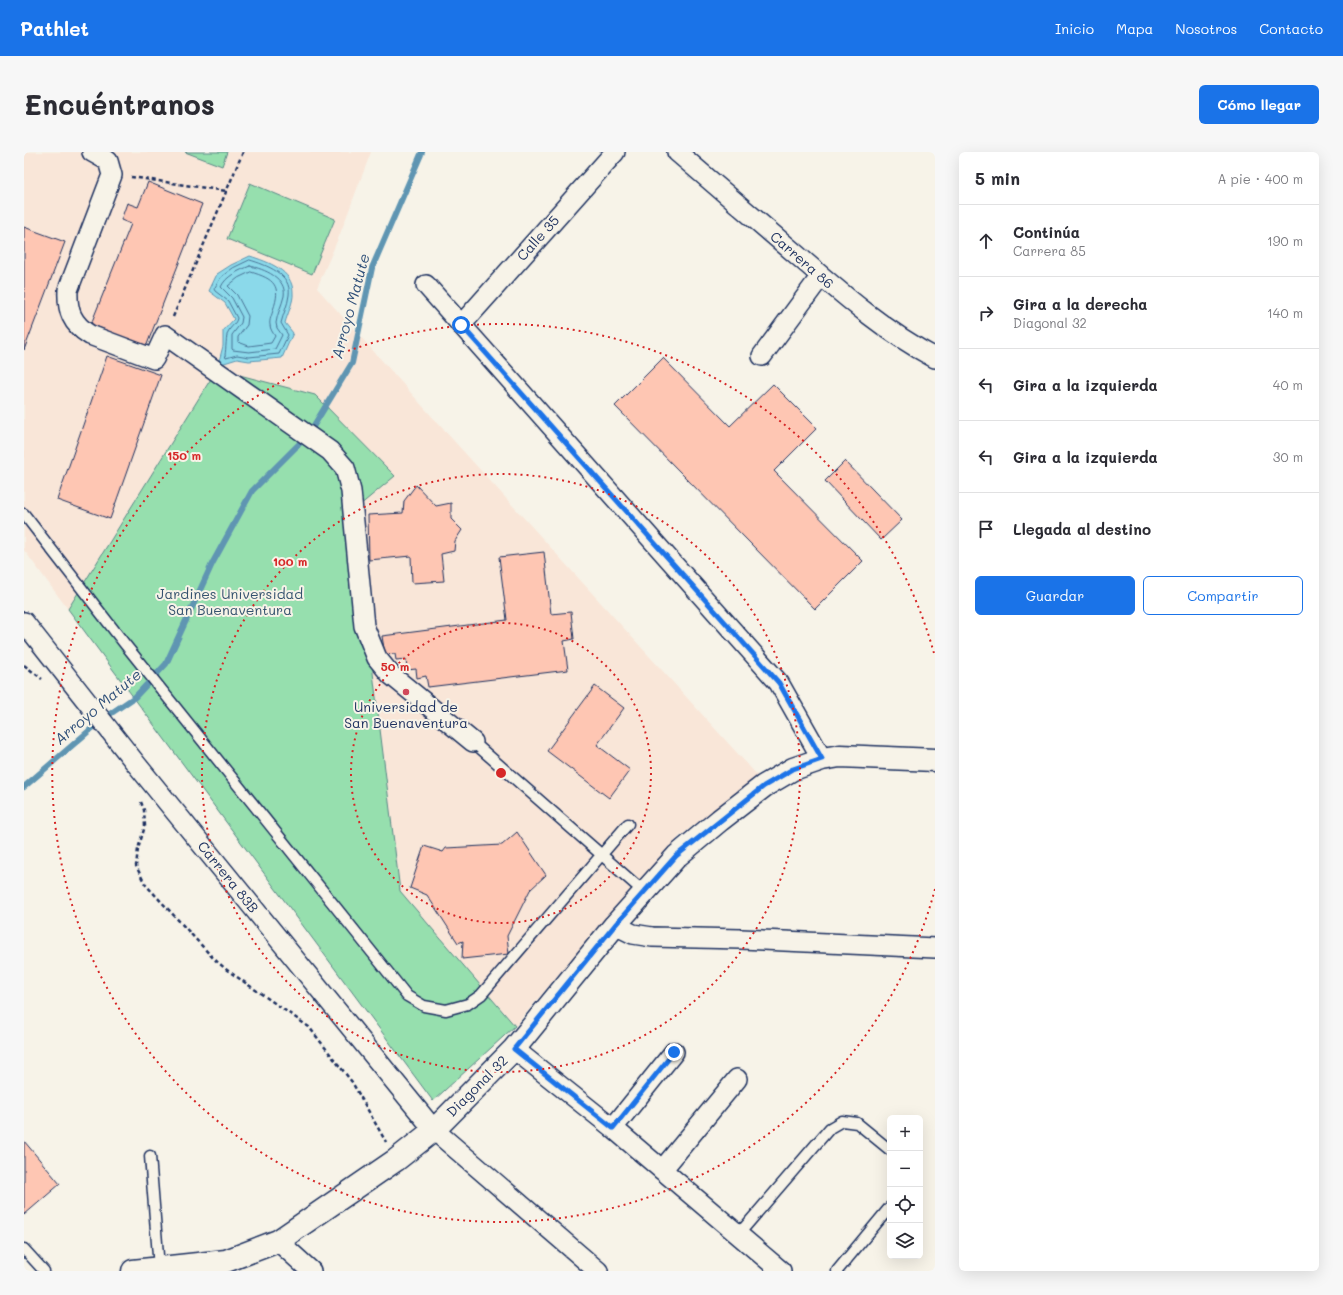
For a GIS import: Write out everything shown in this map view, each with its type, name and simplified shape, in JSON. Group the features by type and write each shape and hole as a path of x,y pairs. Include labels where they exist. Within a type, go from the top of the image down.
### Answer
{"street":[{"path":"92,152 108,161 112,175 68,290 67,304 71,317 81,330 90,336 154,359 165,336 330,451 345,468 351,491 364,626 377,658 391,676 473,742"},
{"name":"Calle 35","path":"461,325 615,152"},
{"name":"Carrera 86","path":"677,152 852,303 883,326 935,358"},
{"path":"762,356 821,276"},
{"path":"426,285 779,683 822,759"},
{"name":"Carrera 83B","path":"24,622 137,765 434,1130 598,1271"},
{"name":"Diagonal 32","path":"133,1271 159,1268 222,1266 278,1241 396,1160 434,1130 514,1049 615,925 676,856 764,786 793,769 822,759 840,756 935,760"},
{"path":"615,925 633,934 652,937 741,939 935,948"},
{"path":"514,1049 613,1128 781,1271"},
{"path":"613,1128 674,1052"},
{"path":"662,1170 737,1079"},
{"path":"278,1241 311,1271"}],"lane":[{"path":"24,514 124,644 407,996 424,1006 446,1010 468,1004 481,995 628,824"},
{"path":"473,742 644,892"},
{"path":"738,1235 830,1128 842,1121 857,1123 887,1148"},
{"path":"150,1156 159,1268"},
{"path":"837,1271 887,1211"},
{"path":"24,1248 44,1271"}],"path":[{"path":"165,336 243,152"},
{"path":"112,175 226,191"},
{"path":"24,665 46,682"},
{"path":"139,798 144,810 145,826 138,849 136,866 145,884 227,970 309,1027 352,1082 396,1160"}],"shaded area":[{"name":"Universidad de San Buenaventura","path":"24,152 371,152 340,234 317,288 758,776 680,836 618,904 515,1026 433,1101 24,550"}],"green space":[{"path":"185,152 227,152 222,166"},
{"path":"250,183 335,219 312,274 227,239"},
{"name":"Jardines Universidad San Buenaventura","path":"217,369 315,395 395,476 353,511 400,891 515,1026 433,1101 68,609"}],"water":[{"path":"250,256 272,264 289,278 292,285 293,296 285,323 293,333 282,358 249,361 237,359 218,365 223,346 223,331 234,319 225,303 209,291 217,274"}],"building":[{"path":"148,182 202,204 146,347 91,324 131,224 121,220 127,203 138,207"},
{"path":"24,227 65,242 24,350"},
{"path":"107,356 161,375 110,519 57,500"},
{"path":"663,358 730,426 773,384 817,428 774,471 863,561 815,609 615,406"},
{"path":"845,461 902,520 881,540 825,481"},
{"path":"416,485 436,506 451,503 451,519 462,530 455,541 454,551 441,554 444,581 412,583 411,556 369,560 368,515 403,513 404,501"},
{"path":"544,552 551,614 571,612 574,639 564,641 568,670 428,687 426,676 417,678 416,669 407,670 406,659 396,660 395,654 385,655 382,636 507,620 499,557"},
{"path":"595,686 624,708 597,745 630,770 609,798 547,751"},
{"path":"517,832 546,875 530,890 507,936 509,954 462,959 463,941 458,943 427,895 410,888 424,846 443,852 446,848 502,845"},
{"path":"24,1141 60,1184 24,1215"}],"waterway":[{"name":"Arroyo Matute","path":"24,787 104,718 135,697 166,664 212,564 252,491 308,435 352,363 372,268 422,152"}],"place":[{"name":"Universidad de San Buenaventura","path":"406,692"}],"route":[{"path":"461,325 779,683 822,759 793,769 764,786 676,856 615,925 514,1049 613,1128 674,1052"}]}
